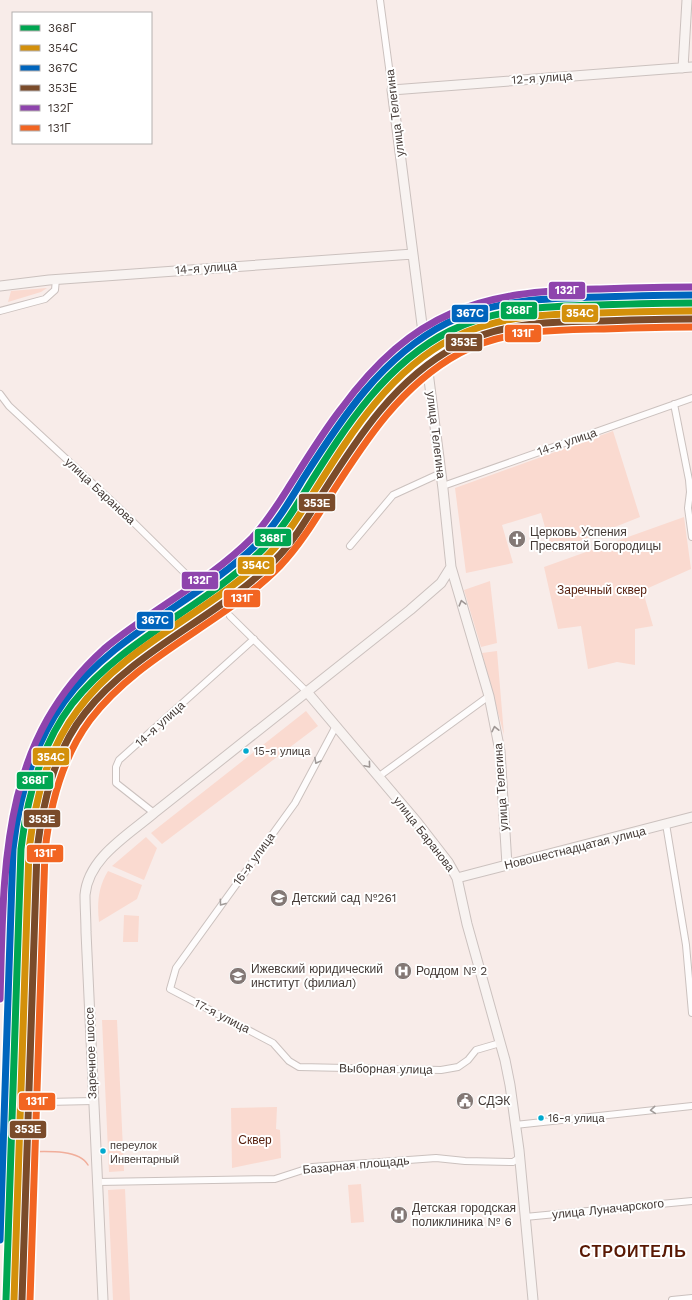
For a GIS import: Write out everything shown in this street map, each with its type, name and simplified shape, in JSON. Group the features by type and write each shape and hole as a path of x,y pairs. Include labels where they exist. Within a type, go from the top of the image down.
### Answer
{"main road":[{"path":"687,0 687,67"},
{"name":"12-я улица","path":"392,90 687,67"},
{"name":"улица Телегина","path":"392,90 443,486 451,567 489,696 500,751 507,865"},
{"name":"14-я улица","path":"0,286 53,280 413,254"},
{"path":"0,280 53,280"},
{"path":"154,813 382,633 441,583 451,567"},
{"name":"улица Баранова","path":"307,692 444,857 457,878 466,920 510,1085 533,1300"},
{"name":"Заречное шоссе","path":"103,1300 85,894 94,868 114,847 154,813"},
{"name":"Новошестнадцатая улица","path":"457,878 692,817"}],"street":[{"name":"улица Телегина","path":"380,0 392,90"},
{"path":"0,311 45,299 55,290 53,280"},
{"name":"улица Баранова","path":"0,394 9,406 117,506 199,587"},
{"name":"14-я улица","path":"443,486 692,398"},
{"path":"674,404 689,480 690,492 688,508 692,537"},
{"path":"350,546 393,495 441,473"},
{"name":"улица Баранова","path":"230,616 307,692"},
{"name":"14-я улица","path":"154,813 116,783 116,767 119,760 254,639"},
{"path":"378,777 489,696"},
{"name":"16-я улица","path":"170,989 176,968 295,803 336,726"},
{"path":"666,824 686,945 692,1013"},
{"name":"17-я улица","path":"170,989 274,1043"},
{"name":"Выборная улица","path":"274,1043 289,1061 300,1066 441,1070 458,1066 468,1060 476,1050 500,1043"},
{"path":"0,1103 93,1101"},
{"path":"515,1125 692,1106"},
{"name":"Базарная площадь","path":"98,1182 275,1179 312,1167 436,1158 465,1161 513,1162 519,1158"},
{"name":"улица Луначарского","path":"525,1217 692,1201"},
{"path":"672,1300 692,1298"}],"green space":[{"path":"47,288 41,292 8,302 11,291"},
{"path":"613,431 640,517 552,552 541,513 502,525 513,563 466,573 455,488"},
{"name":"Заречный сквер","path":"684,517 691,569 646,589 644,595 653,626 635,629 635,665 617,662 588,669 581,626 558,629 544,567"},
{"path":"490,581 497,643 481,647 464,590"},
{"path":"497,651 504,735 482,653"},
{"path":"306,711 318,726 162,844 151,833"},
{"path":"146,837 157,848 144,880 112,866"},
{"path":"108,871 142,885 137,899 99,922 98,909 100,889"},
{"path":"124,915 139,916 138,942 123,942"},
{"path":"102,1020 117,1020 124,1171 109,1172"},
{"name":"Сквер","path":"277,1107 276,1129 280,1130 281,1158 232,1168 231,1108"},
{"path":"361,1184 364,1222 351,1223 348,1185"},
{"path":"125,1189 130,1300 113,1300 108,1190"}],"waterway":[{"path":"0,1150 9,1152"},
{"path":"19,1152 47,1151 67,1153 76,1155 83,1159 88,1165"}],"transit line":[{"name":"132Г","path":"0,999 3,901 7,855 14,809 26,766 44,725 70,686 104,649 141,621 217,568 252,538 264,524 341,409 368,376 395,349 423,328 452,313 484,302 518,295 555,291 692,287"},
{"name":"367С","path":"0,1240 13,849 19,810 29,772 44,736 53,718 64,702 84,678 106,657 156,619 208,584 233,565 263,538 276,522 317,456 348,412 383,371 402,353 424,337 447,323 466,315 503,304 522,301 561,298 692,295"},
{"name":"368Г","path":"6,1300 21,849 31,792 43,755 51,737 72,704 92,681 115,661 139,642 239,571 262,550 287,519 338,441 369,398 406,360 427,344 467,323 485,317 522,310 579,305 692,303"},
{"name":"354С","path":"14,1300 29,850 39,795 50,759 67,726 77,711 97,687 119,667 144,647 245,576 268,555 294,522 345,444 375,403 392,384 431,351 470,330 506,320 524,317 562,314 692,311"},
{"name":"353Е","path":"22,1300 37,850 43,814 52,778 65,744 74,728 105,690 128,670 228,600 274,561 300,529 364,431 397,392 435,359 474,338 491,332 527,325 563,322 692,319"},
{"name":"131Г","path":"30,1300 45,851 50,816 59,782 72,750 90,720 110,697 133,676 258,587 280,566 301,541 343,475 386,416 420,381 439,366 476,345 529,333 565,330 692,327"}],"place":[{"name":"Церковь Успения Пресвятой Богородицы","path":"517,539"},
{"name":"15-я улица","path":"246,751"},
{"name":"Детский сад №261","path":"279,898"},
{"name":"Роддом № 2","path":"403,971"},
{"name":"Ижевский юридический институт (филиал)","path":"238,976"},
{"name":"СДЭК","path":"465,1101"},
{"name":"16-я улица","path":"541,1118"},
{"name":"переулок Инвентарный","path":"103,1151"},
{"name":"Детская городская поликлиника № 6","path":"399,1215"}],"district":[{"name":"СТРОИТЕЛЬ","path":"633,1251"}]}
